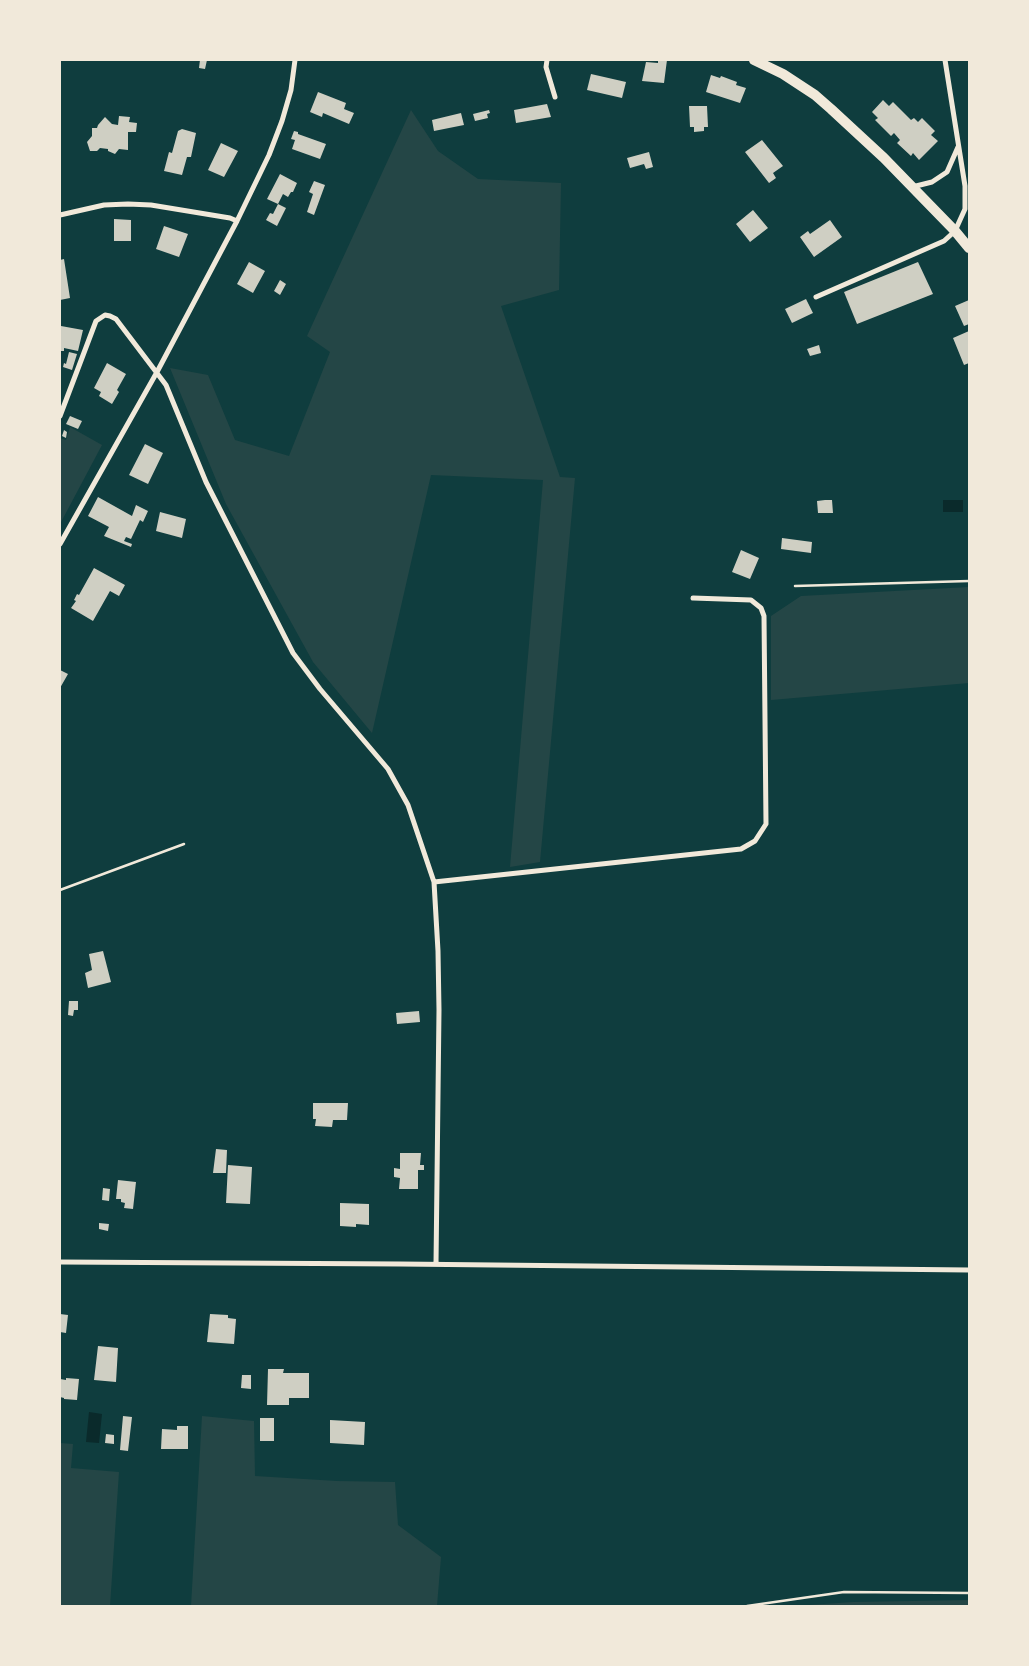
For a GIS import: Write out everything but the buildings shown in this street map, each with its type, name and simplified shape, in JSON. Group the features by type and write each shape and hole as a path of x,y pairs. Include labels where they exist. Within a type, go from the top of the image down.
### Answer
{"main road":[{"path":"754,60 783,74 815,95 848,124 912,187 969,248"}],"street":[{"path":"60,544 156,372 237,221 269,155 282,121 291,90 295,60"},
{"path":"547,60 546,67 555,97"},
{"path":"816,297 944,241 955,231 965,209 967,186 945,60"},
{"path":"912,187 932,182 948,172 959,147"},
{"path":"60,215 104,205 128,204 220,216 237,221"},
{"path":"60,416 96,321 105,315 116,319 166,385 206,482 293,653 320,689 388,768 408,805 434,882 439,1010 436,1264"},
{"path":"434,882 741,849 755,841 766,824 764,616 761,608 750,600 693,598"},
{"path":"60,1262 969,1270"}],"path":[{"path":"794,586 969,581"},
{"path":"60,890 184,844"},
{"path":"747,1606 844,1592 969,1593"}],"shaded area":[{"path":"411,110 438,151 478,179 561,183 559,290 501,306 560,477 575,478 540,862 510,867 543,480 431,475 372,733 313,662 226,504 170,368 208,375 235,440 289,456 330,352 307,336"},
{"path":"70,427 102,445 60,524 60,438 66,440"},
{"path":"943,500 963,500 963,512 943,512"},
{"path":"969,587 969,683 771,700 771,616 801,596"},
{"path":"89,1412 102,1414 99,1443 86,1442"},
{"path":"202,1416 254,1421 255,1476 395,1482 398,1525 441,1557 437,1606 191,1606"},
{"path":"60,1443 73,1444 71,1468 119,1472 110,1606 60,1606"},
{"path":"969,1600 969,1606 794,1606 853,1602"}]}
